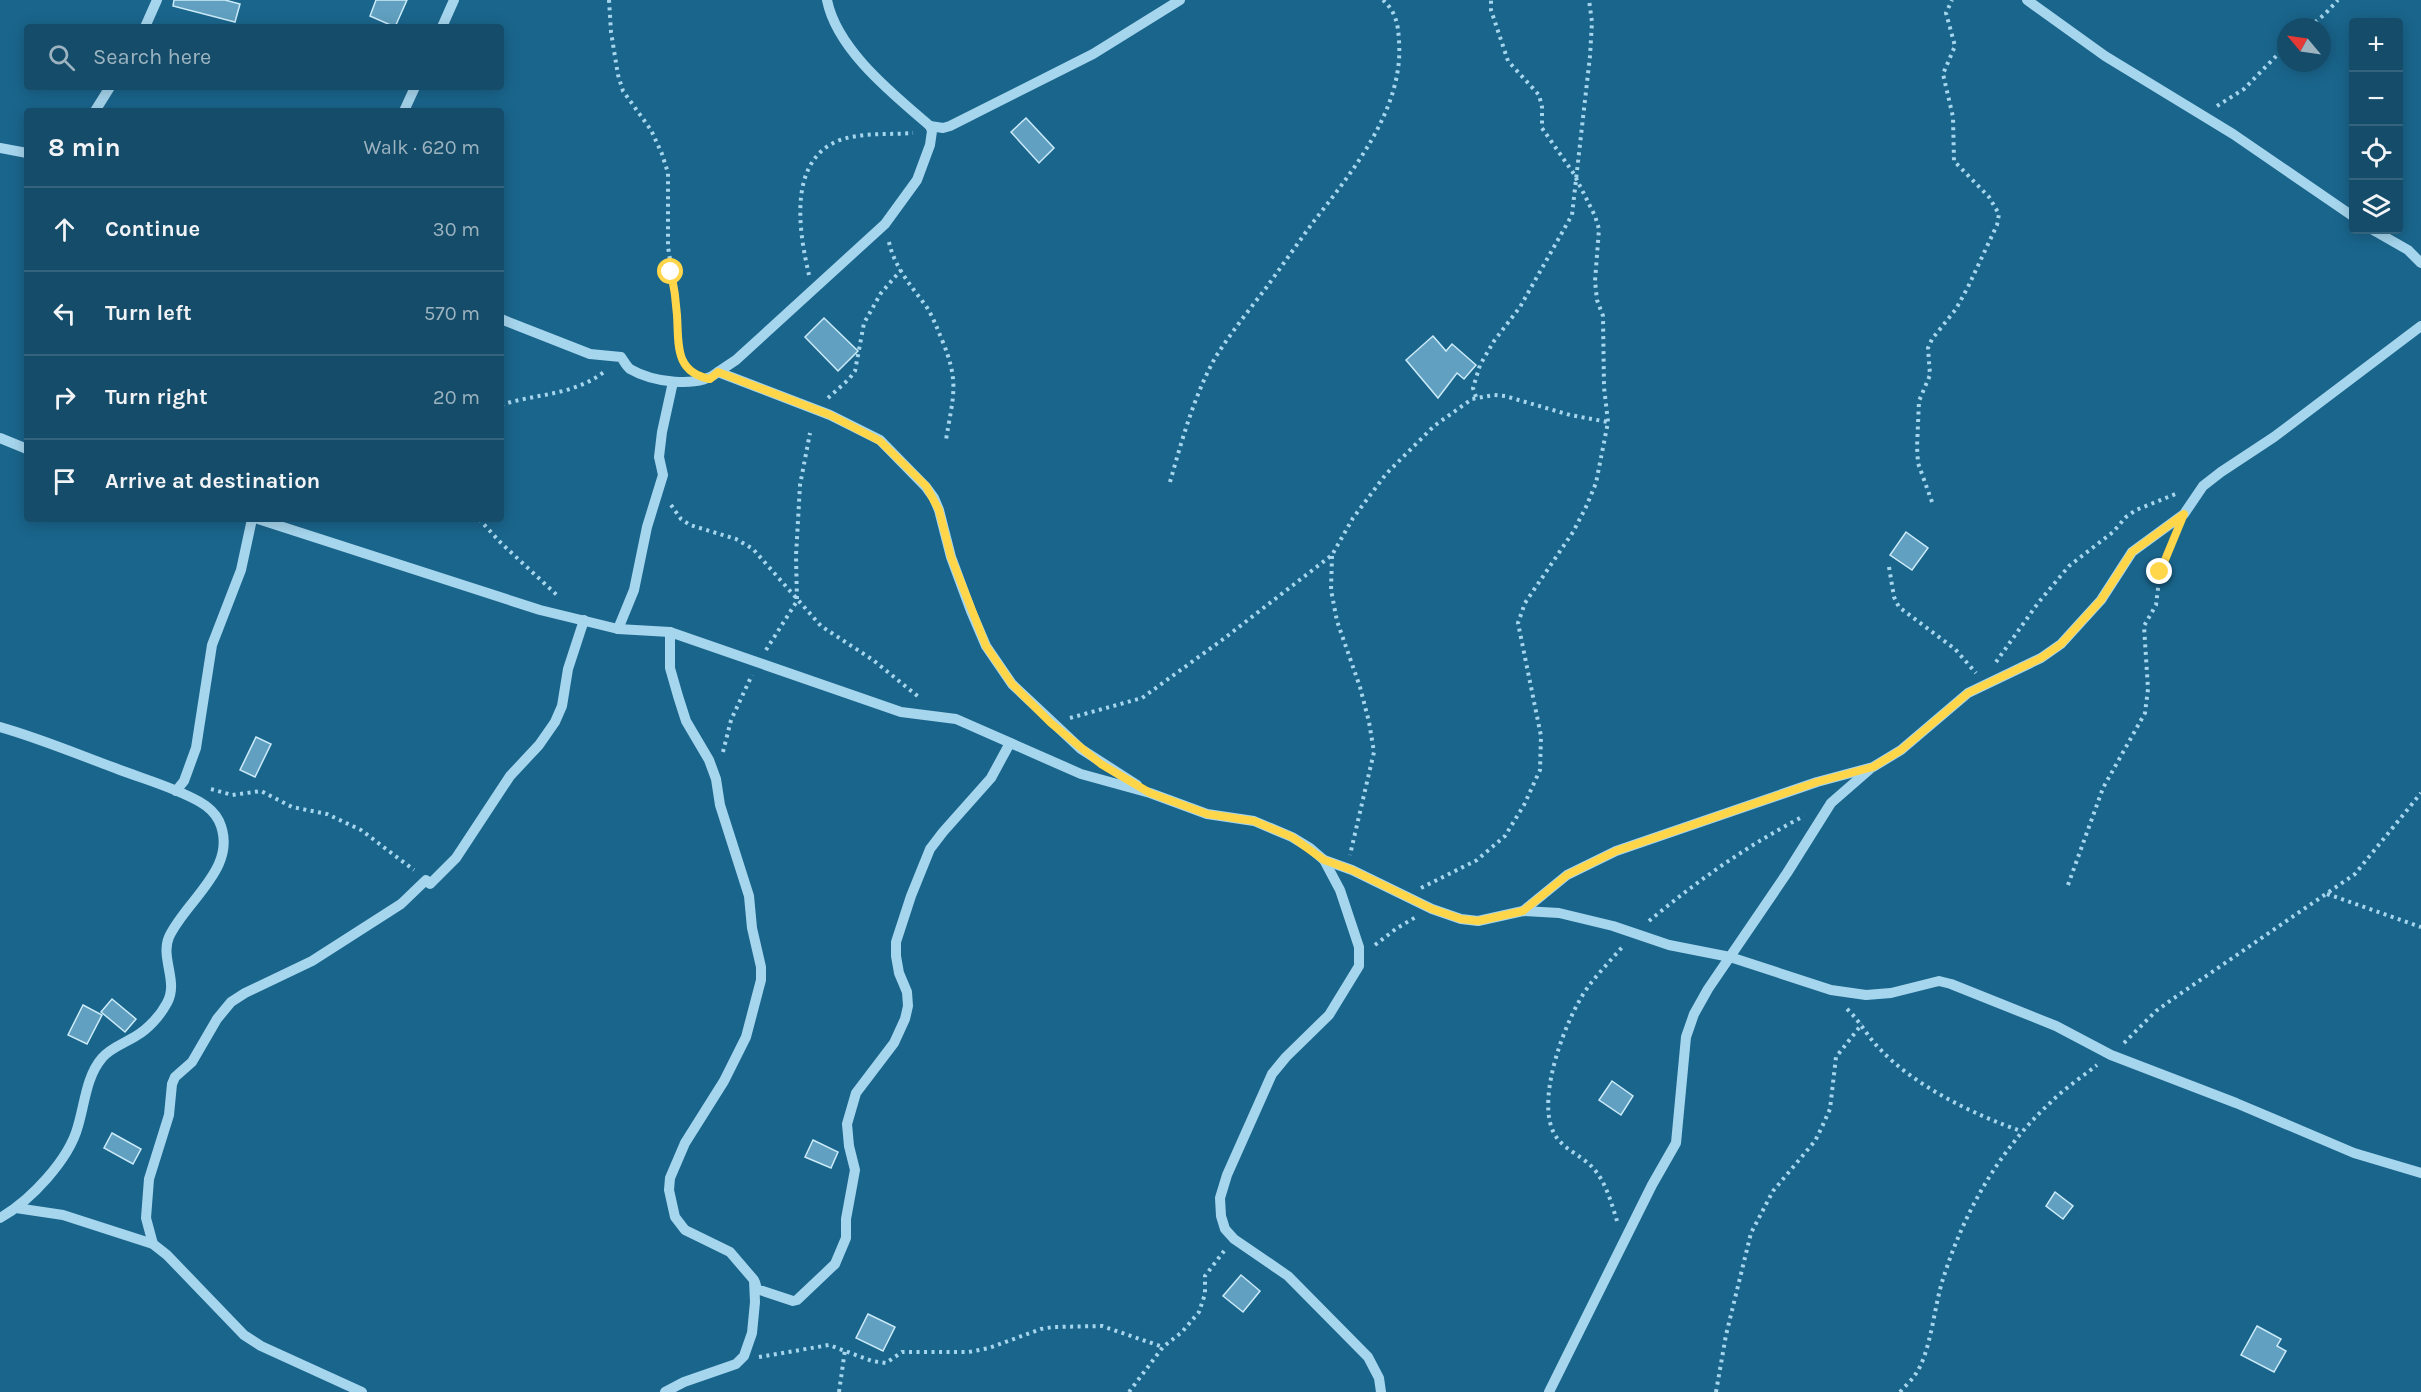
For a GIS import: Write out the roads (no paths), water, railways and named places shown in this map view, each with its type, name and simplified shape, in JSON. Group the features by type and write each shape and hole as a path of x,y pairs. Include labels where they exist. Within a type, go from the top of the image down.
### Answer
{"street":[{"path":"146,24 157,0"},
{"path":"443,24 453,0"},
{"path":"827,0 829,13 837,27 866,66 931,128 950,126 1017,94 1093,54 1180,0"},
{"path":"2027,0 2105,56 2233,134 2349,214"},
{"path":"97,108 108,90"},
{"path":"405,108 414,90"},
{"path":"714,376 736,360 815,286 865,245 885,224 916,180 927,155 931,128"},
{"path":"0,148 24,152"},
{"path":"2380,234 2408,250 2421,263"},
{"path":"504,320 590,354 621,357 628,368 673,382 714,376 830,415 880,441 926,486 939,510 951,557 986,646 1012,684 1051,723 1101,764 1150,793"},
{"path":"1549,1392 1676,1143 1686,1037 1694,1014 1708,989 1787,873 1831,803 1873,767 1901,750 1968,693 2041,658 2061,644 2101,600 2132,552 2184,514 2204,486 2274,437 2421,326"},
{"path":"618,629 634,590 647,527 663,476 659,457 673,382"},
{"path":"0,438 24,448"},
{"path":"179,787 189,768 195,748 214,635 241,570 251,522"},
{"path":"267,522 540,610 618,629 670,632 901,712 956,719 1081,774 1150,793 1207,814 1254,821 1292,837 1324,860 1352,870 1432,909 1461,919 1478,921 1523,911 1559,913 1613,926 1633,935 1694,951 1730,957 1831,990 1866,995 1891,993 1929,982 1945,982 2056,1026 2111,1055 2236,1103 2354,1153 2421,1173"},
{"path":"153,1244 146,1218 149,1179 169,1114 172,1081 192,1062 217,1019 231,1002 312,961 401,904 426,880 430,884 456,858 510,776 539,745 555,722 562,706 579,619"},
{"path":"670,632 670,668 686,721 709,760 716,779 720,805 749,896 761,980 746,1037 724,1081 685,1143 670,1178 669,1190 675,1217 686,1230 730,1252 754,1280 757,1289 793,1301 797,1300 835,1264 846,1238 846,1219 855,1170 847,1124 851,1107 855,1093 901,1031 908,1006 907,992 899,973 896,956 896,942 902,920 930,849 991,778 1010,743"},
{"path":"0,727 179,787 212,812 220,823 223,847 215,873 170,936 166,955 171,989 168,1002 142,1032 113,1048 102,1058 93,1073 78,1129 70,1145 47,1176 16,1208 0,1218"},
{"path":"1523,911 1567,875 1616,851 1817,782 1873,767"},
{"path":"1324,860 1340,890 1359,947 1359,966 1329,1015 1272,1074 1227,1175 1220,1198 1221,1216 1225,1229 1234,1239 1288,1276 1368,1357 1379,1378 1381,1392"},
{"path":"16,1208 63,1215 153,1244 244,1335 261,1346 362,1392"},
{"path":"665,1392 740,1360 752,1333 755,1302 754,1280"}]}
